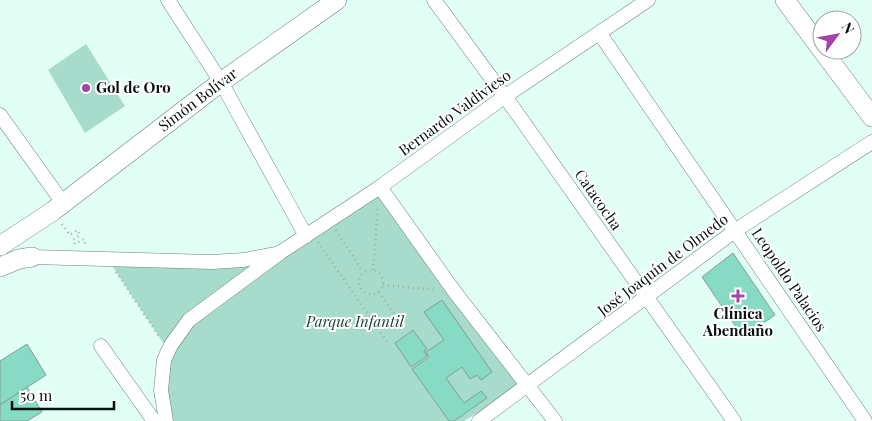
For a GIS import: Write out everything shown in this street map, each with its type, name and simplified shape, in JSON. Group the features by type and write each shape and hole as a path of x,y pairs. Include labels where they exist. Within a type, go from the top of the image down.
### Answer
{"street":[{"path":"168,0 221,82 308,234"},
{"name":"Simón Bolívar","path":"0,246 58,207 221,82 337,0"},
{"name":"Catacocha","path":"434,0 504,98 514,109 734,421"},
{"name":"Bernardo Valdivieso","path":"168,350 189,320 281,252 380,187 504,98 648,0"},
{"path":"785,0 812,36"},
{"name":"Leopoldo Palacios","path":"600,34 865,421"},
{"path":"829,60 872,117"},
{"path":"0,115 58,207"},
{"name":"José Joaquín de Olmedo","path":"479,421 736,230 872,142"},
{"path":"380,187 454,291 555,421"},
{"path":"0,267 18,259 32,258 81,257 212,262 244,260 281,252"},
{"path":"101,346 154,421"},
{"path":"166,421 161,390 164,360 168,350"}],"path":[{"path":"373,270 380,187"},
{"path":"58,207 70,235 77,230 80,235 73,240 75,244 84,239 86,243 79,248 81,257"},
{"path":"329,221 363,272"},
{"path":"308,234 387,342"},
{"path":"107,258 168,350"},
{"path":"373,270 382,277 383,285 379,292 371,294 361,288 359,281 363,272 373,270"},
{"path":"383,285 454,291"},
{"path":"353,294 361,288"},
{"path":"379,292 402,325"}],"green space":[{"name":"Gol de Oro","path":"86,44 125,106 85,133 48,70"},
{"name":"Parque Infantil","path":"380,187 523,381 510,393 464,421 166,421 168,350 107,258 212,262 281,252"}],"building":[{"name":"Clínica Abendaño","path":"733,253 775,315 743,337 702,277"},
{"path":"442,300 492,372 481,380 477,375 470,379 462,367 446,378 464,403 481,391 487,398 454,421 449,421 412,369 429,357 426,352 444,340 424,312"},
{"path":"413,330 427,349 424,351 427,356 411,367 395,343"},
{"path":"27,344 46,375 0,405 0,361"},
{"path":"27,387 42,412 27,421 0,421 0,405"}],"place":[{"name":"Gol de Oro","path":"86,88"},
{"name":"Clínica Abendaño","path":"738,296"}]}
